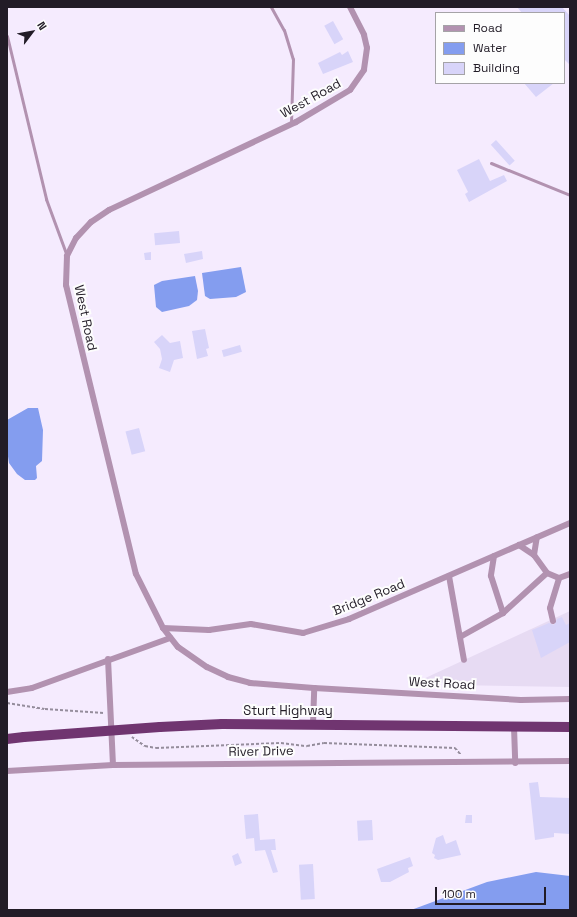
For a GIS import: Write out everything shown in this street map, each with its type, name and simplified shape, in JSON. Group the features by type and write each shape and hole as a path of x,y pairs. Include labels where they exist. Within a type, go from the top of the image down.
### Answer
{"highway":[{"name":"Sturt Highway","path":"7,739 160,727 222,724 570,727"}],"street":[{"name":"West Road","path":"350,7 364,35 367,48 364,70 350,90 291,124 109,210 76,238 67,256 66,285 136,574 163,628 178,647 207,667 250,683 521,700 570,699"},
{"name":"Bridge Road","path":"163,628 209,630 251,624 304,632 349,619 570,523"},
{"path":"534,555 537,537"},
{"path":"519,545 534,555 547,573 559,578 570,574"},
{"path":"494,556 491,576 503,613"},
{"path":"460,637 503,613 547,573"},
{"path":"449,576 464,660"},
{"path":"553,621 550,608 559,578"},
{"path":"7,692 32,688 108,659 170,638"},
{"path":"108,659 112,765"},
{"path":"313,724 314,688"},
{"path":"514,727 514,763"},
{"name":"River Drive","path":"7,771 112,765 359,761 462,763 570,761"}],"lane":[{"path":"271,7 284,30 293,59 291,124"},
{"path":"7,36 46,199 67,256"},
{"path":"491,163 570,195"}],"path":[{"path":"7,703 110,715"},
{"path":"130,735 145,746 156,748 281,743 308,746 332,743 455,748 461,753 462,763"}],"shaded area":[{"path":"570,611 570,687 453,685 421,680"}],"water":[{"path":"241,267 246,292 236,297 210,299 205,296 202,273"},
{"path":"195,276 198,291 197,300 189,306 162,312 156,307 154,285 162,281"},
{"path":"28,408 38,408 43,430 42,461 36,466 37,478 35,480 25,480 17,474 9,463 7,450 7,420"},
{"path":"536,872 570,876 570,910 411,910 487,882"}],"building":[{"path":"517,7 562,7 570,16 570,65 565,60 565,12 521,12"},
{"path":"333,21 343,39 334,44 324,26"},
{"path":"348,51 353,62 323,74 318,63 340,52 342,55"},
{"path":"525,84 553,84 536,97"},
{"path":"496,140 515,161 510,165 491,145"},
{"path":"479,159 490,181 504,175 507,181 469,202 465,194 468,192 457,170"},
{"path":"179,231 180,243 155,245 154,233"},
{"path":"202,251 203,259 186,263 184,254"},
{"path":"151,252 151,260 145,260 144,253"},
{"path":"205,329 209,348 206,349 208,356 197,359 192,331"},
{"path":"162,335 170,343 180,341 183,358 174,360 170,372 159,368 162,359 160,349 154,342"},
{"path":"240,345 242,352 224,357 222,350"},
{"path":"139,428 145,451 132,455 125,432"},
{"path":"562,617 566,625 570,623 570,642 541,658 532,630 549,623 554,625 557,619"},
{"path":"538,782 540,797 570,798 570,834 554,833 554,837 535,840 529,783"},
{"path":"258,814 260,840 275,839 276,850 271,850 278,872 273,873 265,850 255,851 254,838 246,839 244,815"},
{"path":"466,815 472,815 472,823 465,823"},
{"path":"372,820 373,840 358,841 357,821"},
{"path":"443,835 446,844 456,840 461,855 438,860 434,858 435,855 432,853 436,838"},
{"path":"238,853 242,863 235,866 232,856"},
{"path":"410,857 413,866 408,868 409,872 390,882 381,882 377,869"},
{"path":"313,864 315,899 301,900 299,865"}]}
